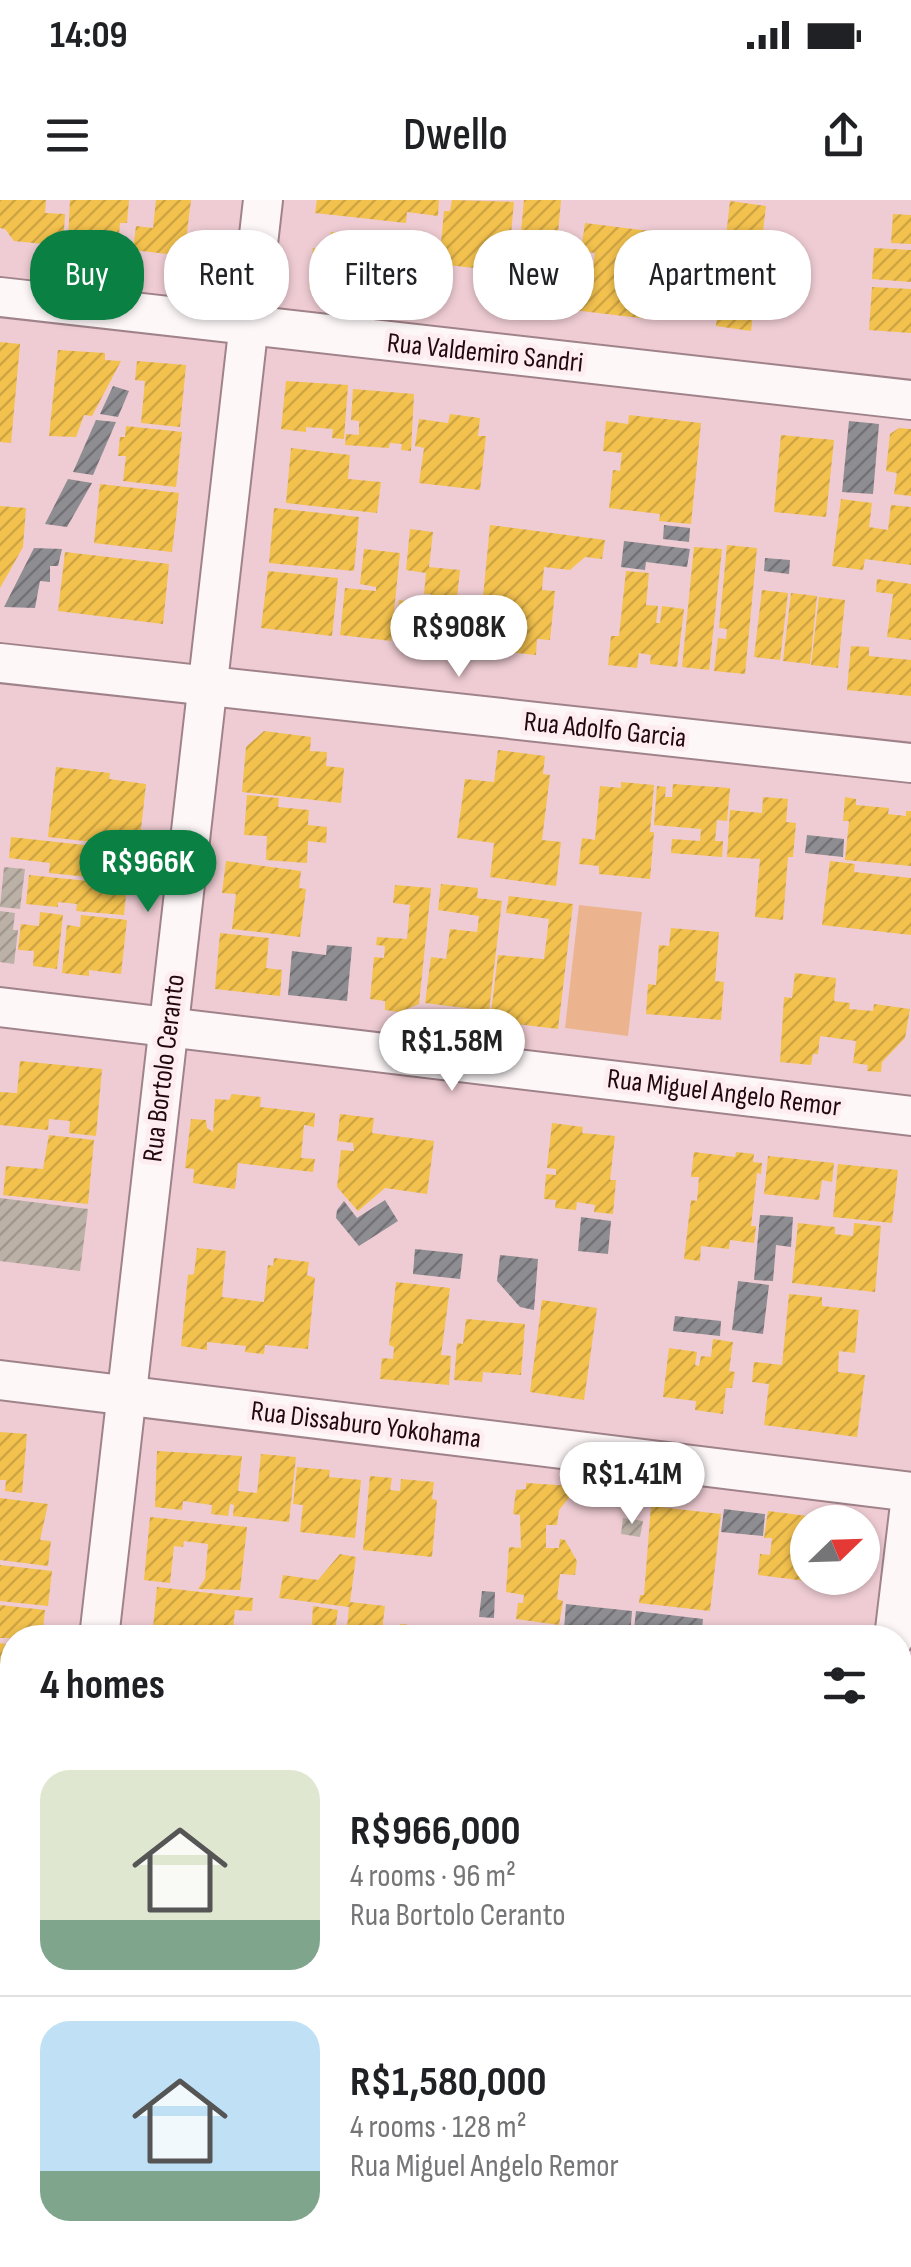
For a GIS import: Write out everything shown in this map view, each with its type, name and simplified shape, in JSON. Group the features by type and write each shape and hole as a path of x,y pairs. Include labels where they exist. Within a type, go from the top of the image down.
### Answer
{"street":[{"name":"Rua Bortolo Ceranto","path":"100,1625 263,200"},
{"name":"Rua Valdemiro Sandri","path":"0,297 911,400"},
{"name":"Rua Adolfo Garcia","path":"0,663 911,763"},
{"name":"Rua Miguel Angelo Remor","path":"0,1007 911,1116"},
{"name":"Rua Dissaburo Yokohama","path":"0,1380 911,1494"},
{"path":"896,1625 911,1494"}],"shaded area":[{"path":"579,905 642,912 628,1036 565,1028"}],"building: Homes":[{"path":"0,200 46,200 45,213 65,214 64,230 30,230 30,243 14,241 0,228"},
{"path":"70,200 129,200 127,223 120,223 119,230 68,230"},
{"path":"156,200 191,200 187,230 164,230 164,254 144,251 144,230 136,230 136,226 153,228"},
{"path":"317,200 439,200 438,216 407,212 406,223 315,213"},
{"path":"452,200 514,202 511,230 473,230 473,268 453,266 453,230 442,230 444,211 450,211"},
{"path":"524,200 561,200 558,230 521,230"},
{"path":"730,201 766,206 763,230 727,230"},
{"path":"893,214 911,215 911,244 891,243"},
{"path":"585,223 642,230 614,230 614,315 594,313 594,230 584,230"},
{"path":"874,248 911,250 911,282 872,279"},
{"path":"872,287 911,289 911,333 869,330"},
{"path":"717,320 752,320 751,331 716,326"},
{"path":"0,342 20,344 11,443 0,442"},
{"path":"58,350 105,353 105,360 121,361 92,416 84,415 76,437 49,436"},
{"path":"137,361 186,365 180,427 141,423 145,381 135,380"},
{"path":"286,381 348,385 344,439 332,438 333,429 281,429"},
{"path":"353,389 414,394 411,451 401,450 402,444 390,443 389,448 345,445 346,434 359,435 359,421 351,420"},
{"path":"450,414 480,418 478,436 486,436 480,490 419,483 424,448 415,446 419,419 448,423"},
{"path":"629,415 701,423 691,524 659,521 660,514 609,508 613,470 620,471 622,453 603,451 606,421 628,424"},
{"path":"126,426 182,432 176,487 123,481 126,456 118,456"},
{"path":"899,428 911,429 911,496 894,494 897,473 886,471 890,434"},
{"path":"781,435 834,440 826,517 774,512"},
{"path":"291,448 350,455 348,479 381,482 377,513 286,503"},
{"path":"100,484 179,493 172,552 94,543"},
{"path":"841,499 872,503 869,527 888,530 891,505 911,507 911,565 865,559 863,570 832,566"},
{"path":"0,506 26,508 23,547 0,588"},
{"path":"274,508 359,517 354,571 269,563"},
{"path":"490,525 605,540 602,559 585,557 570,570 544,567 542,590 555,591 550,640 537,639 536,655 478,649"},
{"path":"410,529 433,532 429,567 460,570 454,625 475,627 472,651 395,642 399,600 413,602 412,608 429,610 431,594 424,594 426,573 406,570"},
{"path":"727,545 757,548 745,674 714,671 718,638 726,639 727,629 719,628"},
{"path":"694,547 722,549 709,670 682,667"},
{"path":"364,549 400,553 391,641 340,635 345,588 376,591 376,587 360,584"},
{"path":"65,552 169,564 163,624 58,611"},
{"path":"268,571 338,578 332,636 261,628"},
{"path":"626,571 649,573 646,605 658,606 656,623 660,623 662,606 684,609 677,667 650,664 651,655 639,653 637,668 608,665 611,636 619,636"},
{"path":"877,579 911,584 911,640 887,637 893,594 876,592"},
{"path":"762,590 788,593 780,660 754,657"},
{"path":"791,593 817,596 810,664 783,661"},
{"path":"819,597 845,600 838,668 811,665"},
{"path":"851,646 869,647 869,656 911,660 911,696 847,690"},
{"path":"264,731 311,737 310,751 327,752 326,766 344,768 341,803 242,792 246,747"},
{"path":"498,750 545,756 543,774 550,775 542,840 561,842 556,886 490,877 494,843 457,838 465,779 494,782"},
{"path":"56,767 110,773 109,779 146,784 139,847 48,837"},
{"path":"621,782 654,785 650,879 599,874 599,866 579,864 582,838 595,840 600,786 621,788"},
{"path":"673,784 730,788 727,821 717,820 715,841 723,841 722,857 671,853 672,839 700,841 701,829 654,825 657,786 666,787 665,797 672,797"},
{"path":"247,795 279,798 278,807 309,810 308,825 327,827 326,843 308,841 307,863 266,860 267,836 244,835"},
{"path":"763,797 788,799 786,822 796,823 793,857 788,857 783,920 755,917 760,859 727,857 730,810 762,813"},
{"path":"845,797 856,799 856,805 889,808 888,814 906,816 906,811 911,811 911,866 845,860 849,821 843,821"},
{"path":"11,837 130,850 127,881 49,873 50,863 9,858"},
{"path":"226,861 301,871 299,888 306,889 300,937 232,929 236,894 222,893"},
{"path":"830,861 855,864 854,872 911,878 911,935 822,925"},
{"path":"29,875 127,885 124,915 76,911 77,904 26,904"},
{"path":"441,884 478,888 477,898 502,901 489,1011 425,1003 431,957 446,959 450,929 477,932 479,916 438,910"},
{"path":"395,885 431,888 419,1004 400,1012 385,1010 385,1001 370,999 374,957 384,958 385,946 376,945 377,937 407,939 410,905 393,903"},
{"path":"509,896 573,904 558,1029 490,1021 498,955 544,959 549,919 506,913"},
{"path":"40,912 63,915 57,969 33,966 34,951 18,950 21,924 39,926"},
{"path":"81,915 127,920 121,974 89,970 89,976 62,973 67,925 80,927"},
{"path":"671,928 719,932 715,981 724,982 721,1020 646,1014 648,984 656,985 659,945 669,946"},
{"path":"220,933 269,938 266,968 282,970 280,996 215,989"},
{"path":"795,973 836,978 834,1001 850,1003 849,1009 873,1011 874,1004 910,1009 905,1038 882,1062 881,1072 867,1071 868,1065 853,1063 856,1041 820,1036 818,1054 813,1054 811,1065 780,1062 784,997 792,998"},
{"path":"20,1061 102,1069 96,1136 69,1133 70,1121 49,1119 48,1130 0,1125 0,1092 17,1093"},
{"path":"232,1094 261,1097 260,1107 315,1113 314,1127 304,1125 301,1158 315,1159 313,1172 238,1163 235,1189 193,1183 194,1169 185,1168 191,1119 206,1120 207,1128 213,1132 215,1099 229,1100"},
{"path":"340,1114 374,1118 372,1133 434,1141 427,1194 385,1188 358,1211 337,1187 341,1150 354,1151 353,1143 337,1141"},
{"path":"552,1123 583,1127 582,1133 615,1136 610,1180 616,1180 613,1214 594,1212 595,1205 577,1202 576,1210 555,1208 556,1200 544,1199 546,1174 556,1175 556,1169 547,1168"},
{"path":"49,1135 94,1140 88,1204 3,1195 6,1166 43,1169"},
{"path":"694,1152 735,1157 736,1152 754,1154 753,1162 762,1163 761,1174 757,1173 751,1226 756,1226 754,1243 730,1240 729,1249 701,1246 700,1261 684,1259 691,1200 697,1201 699,1177 691,1177"},
{"path":"768,1156 834,1163 832,1182 822,1180 819,1200 764,1194"},
{"path":"838,1164 898,1170 892,1223 833,1217"},
{"path":"798,1223 835,1227 835,1234 853,1236 854,1223 881,1226 875,1292 792,1283"},
{"path":"197,1248 226,1251 222,1297 264,1302 268,1265 273,1266 274,1258 309,1262 307,1275 315,1278 308,1349 265,1345 264,1354 245,1352 246,1346 207,1342 207,1350 181,1346 188,1275 194,1274"},
{"path":"396,1282 450,1288 441,1355 451,1356 449,1385 380,1379 382,1358 393,1359 394,1347 389,1345"},
{"path":"789,1294 822,1297 822,1306 859,1310 855,1353 839,1351 838,1372 865,1375 857,1437 764,1425 769,1384 752,1382 754,1362 782,1365"},
{"path":"542,1300 597,1308 584,1400 530,1392"},
{"path":"466,1319 525,1324 521,1375 483,1372 482,1382 454,1380 457,1343 463,1344"},
{"path":"713,1339 733,1342 729,1371 735,1372 732,1388 726,1388 723,1414 695,1410 696,1401 663,1397 669,1348 697,1352 695,1365 699,1366 701,1356 711,1357"},
{"path":"0,1432 27,1434 22,1493 5,1491 6,1480 0,1480"},
{"path":"157,1451 242,1456 238,1491 257,1493 261,1454 296,1457 289,1522 233,1516 234,1505 230,1504 228,1516 211,1514 212,1505 183,1501 182,1510 155,1507"},
{"path":"297,1467 330,1470 329,1477 361,1480 355,1538 300,1532 303,1505 293,1504"},
{"path":"370,1476 392,1478 390,1490 400,1491 401,1479 434,1482 432,1499 437,1500 432,1557 363,1550"},
{"path":"526,1483 573,1486 572,1494 559,1510 557,1525 546,1525 546,1548 559,1548 560,1539 565,1540 577,1561 575,1575 560,1574 557,1599 563,1601 559,1625 516,1619 518,1603 523,1603 524,1595 506,1592 509,1547 521,1548 520,1515 513,1514 516,1490 526,1489"},
{"path":"0,1498 48,1504 40,1540 51,1541 48,1566 0,1560"},
{"path":"651,1506 721,1514 710,1611 639,1603 640,1595 644,1595"},
{"path":"768,1511 790,1514 790,1579 758,1575 760,1554 770,1555 772,1538 764,1538"},
{"path":"150,1517 247,1527 240,1590 198,1589 205,1579 208,1544 184,1541 183,1547 174,1546 170,1583 144,1580"},
{"path":"340,1554 356,1557 350,1602 385,1606 383,1625 347,1625 349,1607 279,1598 283,1575 318,1580"},
{"path":"0,1565 52,1571 48,1606 0,1601"},
{"path":"157,1587 253,1598 252,1611 235,1610 233,1625 153,1625"},
{"path":"0,1605 45,1610 43,1625 0,1625"},
{"path":"313,1606 338,1610 336,1625 312,1625"}],"building: Industry":[{"path":"113,386 129,391 118,417 100,414"},
{"path":"96,420 116,422 93,475 73,472"},
{"path":"849,421 879,424 873,494 842,492"},
{"path":"68,479 92,483 67,527 45,524"},
{"path":"664,525 690,528 689,542 663,539"},
{"path":"624,541 690,549 687,567 646,562 645,570 621,567"},
{"path":"34,548 62,549 58,566 50,566 50,582 40,581 35,608 4,607"},
{"path":"765,558 790,560 789,574 764,571"},
{"path":"807,835 844,839 843,857 805,853"},
{"path":"327,945 352,947 347,1001 288,995 292,951 326,955"},
{"path":"385,1200 398,1221 359,1246 336,1218 337,1210 344,1201 357,1218"},
{"path":"760,1215 793,1217 791,1247 776,1245 773,1281 754,1280"},
{"path":"581,1217 611,1221 608,1254 578,1251"},
{"path":"415,1249 463,1254 460,1279 413,1274"},
{"path":"500,1255 538,1259 534,1310 520,1307 497,1281"},
{"path":"738,1281 769,1285 763,1334 732,1330"},
{"path":"675,1316 721,1321 720,1336 673,1331"},
{"path":"724,1509 765,1514 763,1536 721,1532"},
{"path":"482,1591 495,1592 494,1618 479,1617"},
{"path":"566,1604 632,1611 631,1625 564,1625"},
{"path":"636,1611 703,1619 702,1625 634,1625"}],"building: Other":[{"path":"4,867 25,869 20,909 0,907"},
{"path":"0,911 15,913 13,930 18,930 14,964 0,962"},
{"path":"0,1198 88,1209 80,1271 0,1261"},
{"path":"623,1518 643,1521 640,1537 621,1534"}]}
